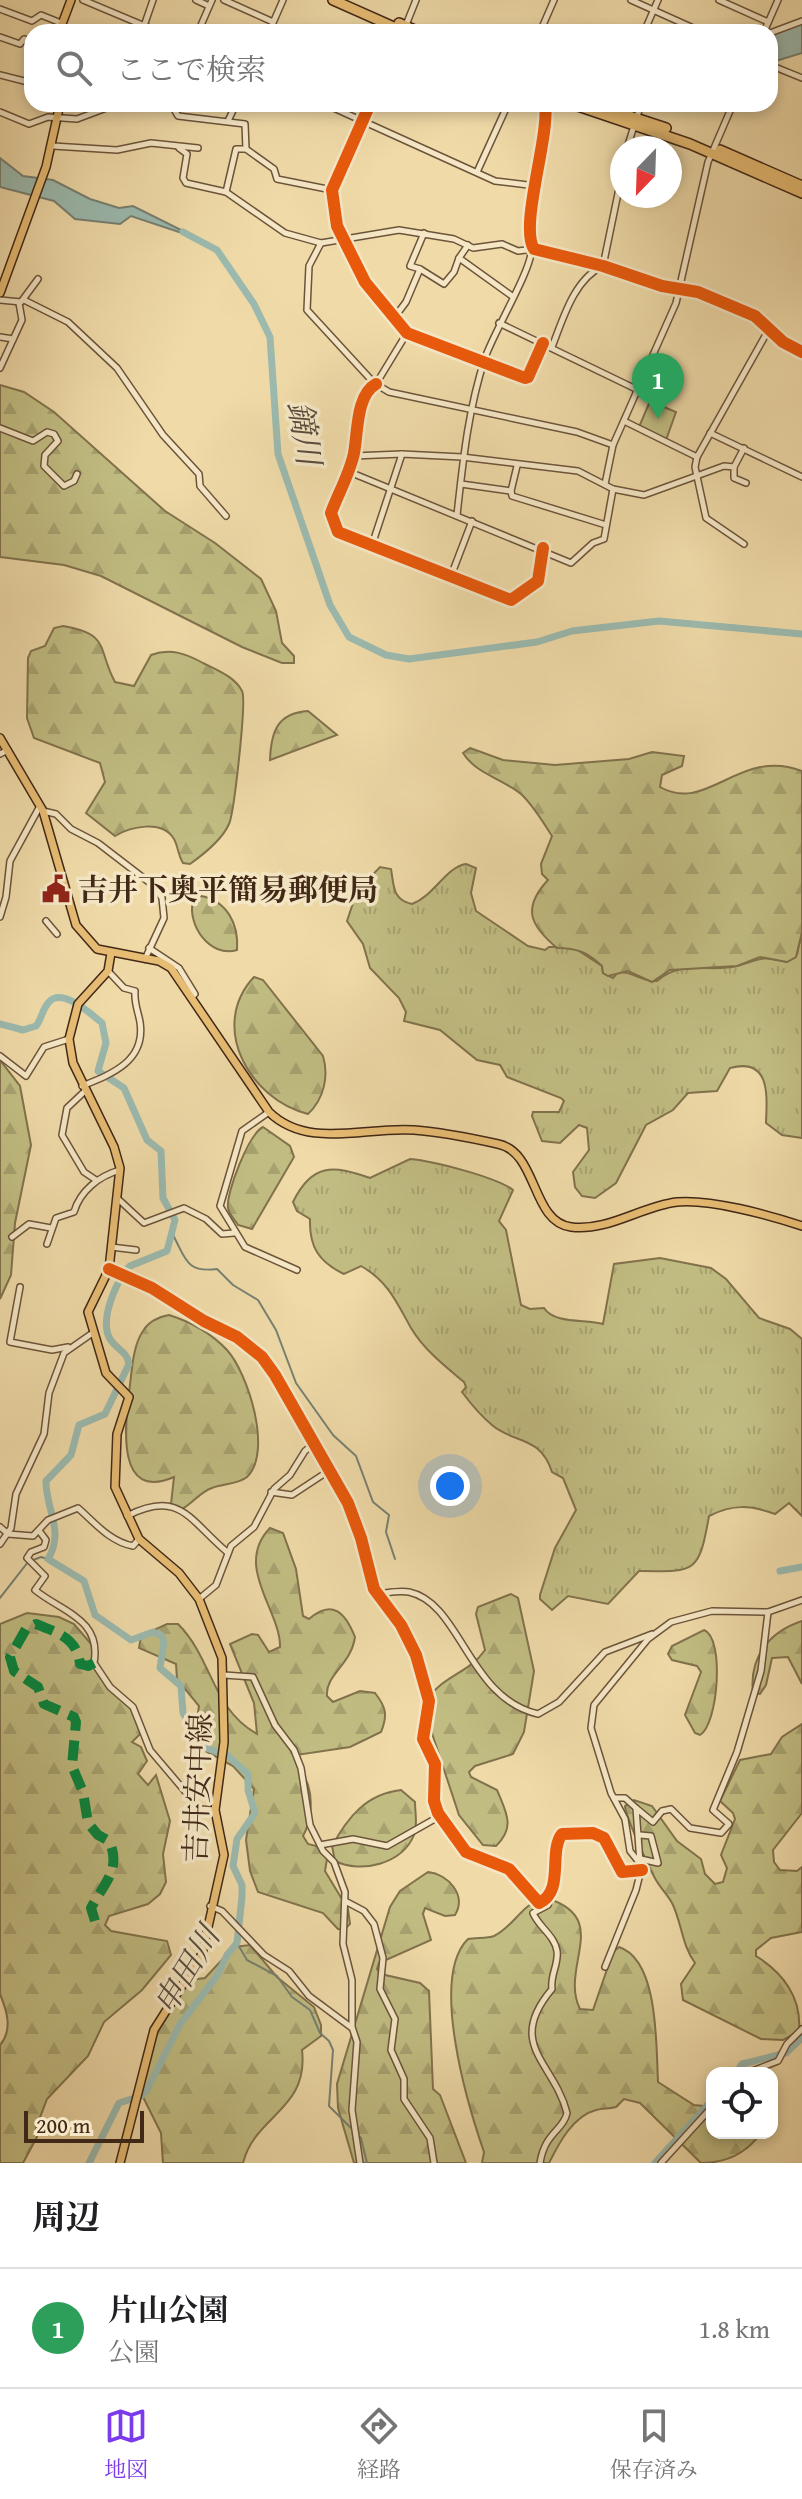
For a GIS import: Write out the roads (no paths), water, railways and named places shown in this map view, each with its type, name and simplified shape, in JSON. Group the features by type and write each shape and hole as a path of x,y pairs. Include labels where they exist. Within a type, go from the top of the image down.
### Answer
{"highway":[{"path":"333,0 390,24"},
{"path":"348,0 393,24"},
{"path":"602,112 633,120"},
{"path":"613,112 802,186"},
{"path":"713,150 802,193"}],"main road":[{"path":"62,24 71,0"},
{"path":"0,293 53,146 59,112"},
{"path":"0,738 4,752 42,808 72,919 94,946 171,968 269,1112 293,1129 347,1135 412,1130 503,1145 520,1160 553,1219 567,1227 583,1228 677,1202 773,1217 802,1226"},
{"path":"108,971 111,953"},
{"name":"吉井安中線","path":"108,971 75,1011 69,1039 73,1063 114,1147 120,1170 110,1247 111,1270 89,1305 106,1373 129,1397 117,1434 115,1487 139,1539 179,1573 199,1599 218,1644 224,1675 224,1742 215,1810 224,1855 210,1906 202,1954 154,2030 120,2163"}],"street":[{"path":"83,0 139,24"},
{"path":"145,24 153,0"},
{"path":"196,0 210,3 201,24"},
{"path":"224,0 273,22 283,0"},
{"path":"406,24 416,0"},
{"path":"544,24 554,0"},
{"path":"631,0 685,24"},
{"path":"648,24 658,0"},
{"path":"719,0 768,22 778,0"},
{"path":"0,9 32,21 41,15 54,24"},
{"path":"778,30 802,21"},
{"path":"0,37 20,44 24,39"},
{"path":"778,68 802,78"},
{"path":"0,75 24,81"},
{"path":"0,112 25,124 58,117 77,119 96,112"},
{"path":"176,112 178,116 245,124 246,149"},
{"path":"228,121 232,112"},
{"path":"343,112 495,181 536,186"},
{"path":"367,112 332,190 337,226 365,282 407,333 528,377 543,343"},
{"path":"477,172 504,112"},
{"path":"457,515 462,457 484,361 532,250 530,243 544,112"},
{"path":"630,136 637,112"},
{"path":"605,484 613,445 681,288 713,150 729,112"},
{"path":"53,146 117,150 151,143 198,148"},
{"path":"179,148 187,154 184,182 226,192 285,233 321,243 399,230 424,233 477,249 502,244 603,266 662,286 681,288 755,316 783,342 802,352"},
{"path":"226,192 236,149 246,149 274,169 277,179 332,190"},
{"path":"552,347 579,287 603,266 615,208"},
{"path":"424,233 410,266 444,284 468,245"},
{"path":"321,243 309,266 307,310 375,383 389,392 418,401 577,432 613,445"},
{"path":"459,258 512,296"},
{"path":"394,318 406,302 420,269"},
{"path":"0,368 22,320 22,301 38,279"},
{"path":"0,300 22,301 68,322 117,368 163,435 199,474 200,486 226,516"},
{"path":"499,323 638,390"},
{"path":"744,544 706,518 697,475 697,457 769,329"},
{"path":"407,333 375,383 355,425 353,456 331,513 338,532 515,600 538,581 543,548"},
{"path":"0,337 13,339"},
{"path":"624,421 697,457"},
{"path":"0,428 33,441 47,432 54,434 58,441 45,455 44,466 64,486 74,481 77,474"},
{"path":"710,433 802,477"},
{"path":"744,448 734,467 734,478 746,483"},
{"path":"353,456 402,454 462,457 578,471 613,489 644,495 724,466 734,467"},
{"path":"372,545 402,454"},
{"path":"517,466 512,496 606,525"},
{"path":"347,471 543,548 571,563 593,543 604,539 613,489"},
{"path":"461,484 511,491"},
{"path":"451,576 472,521"},
{"path":"0,917 10,861 42,808 56,814 71,829 98,843 154,886 162,898 164,918 145,959"},
{"path":"46,921 57,934"},
{"path":"148,948 179,968 195,994 192,997"},
{"path":"97,1180 84,1172 62,1135 67,1108 84,1089 122,1068 137,1051 140,1021 135,991 124,988 108,971"},
{"path":"0,1056 26,1076 44,1047 69,1039"},
{"path":"269,1112 242,1131 221,1210 234,1233 249,1250 297,1270"},
{"path":"47,1244 57,1217 74,1212 77,1202 97,1180 120,1170"},
{"path":"116,1198 144,1223 170,1210 184,1208 196,1213 222,1234 234,1233"},
{"path":"12,1237 29,1224 51,1228"},
{"path":"110,1247 136,1250"},
{"path":"111,1270 161,1293 256,1351 269,1365 316,1442 354,1516 377,1594 408,1637 429,1701 423,1739 435,1764 434,1801 440,1816 466,1852 509,1869 535,1902 544,1902 550,1891"},
{"path":"20,1287 10,1342 52,1350 69,1347 94,1332"},
{"path":"0,1544 8,1534 16,1494 48,1422 49,1393 69,1347"},
{"path":"199,1599 216,1585 227,1552 254,1527 271,1492 316,1442"},
{"path":"271,1492 292,1495 330,1470"},
{"path":"127,1516 163,1503 175,1505 227,1552"},
{"path":"0,1527 8,1534 33,1536 48,1520 78,1508 89,1520 123,1543 133,1546 139,1539"},
{"path":"40,1532 46,1540 44,1547 31,1552 27,1558 45,1576 35,1590 82,1620 97,1646 94,1663 110,1687 133,1707 150,1750 200,1809 215,1810"},
{"path":"377,1594 402,1591 421,1596 447,1621 481,1676 501,1694 538,1714 559,1702 605,1652 653,1634 671,1622 700,1613 768,1612 802,1600"},
{"path":"614,1798 625,1798 653,1822 662,1811 671,1809 690,1828 721,1833 727,1829 729,1824 713,1810 737,1752 761,1671 768,1612"},
{"path":"641,1864 630,1851 625,1819 614,1798 591,1728 590,1716 604,1690 653,1634"},
{"path":"224,1675 253,1677 275,1725 292,1745 301,1768 307,1815 320,1845 334,1862 345,1901 343,1944 352,1980 353,2029 357,2042 352,2110 360,2163"},
{"path":"605,1967 641,1864 636,1808"},
{"path":"320,1845 353,1839 387,1846 440,1816"},
{"path":"540,2163 545,2141 564,2123 567,2113 541,2066 532,2028 541,1998 552,1989 551,1977 557,1958 555,1944 533,1913 548,1905 556,1871 557,1842 565,1833 598,1834 608,1841 622,1872 641,1864 658,1863 651,1836 640,1835"},
{"path":"345,1901 364,1911 374,1924 383,1958 380,1989 395,2019 391,2050 404,2079 404,2099 430,2138 434,2163"},
{"path":"210,1906 235,1923 264,1955 289,1971 309,1996 353,2029"},
{"path":"762,2067 778,2061 787,2044 802,2029"},
{"path":"661,2163 706,2114"}],"water":[{"path":"802,24 802,53 778,60 778,33"},
{"path":"0,158 23,176 53,180 90,199 119,208 133,206 197,238 131,216 120,224 75,219 54,201 0,187"}],"waterway":[{"name":"鏑川","path":"183,232 217,250 254,304 270,337 278,454 330,605 349,637 386,655 409,659 537,642 572,631 659,621 802,634"},
{"name":"申田川","path":"0,1024 23,1030 36,1026 49,1002 55,998 69,1000 102,1023 106,1043 98,1071 124,1088 147,1140 161,1151 163,1198 175,1220 167,1251 130,1266 119,1281 111,1301 107,1331 129,1364 105,1414 79,1425 71,1455 46,1481 55,1530 53,1549 48,1559 84,1581 95,1615 131,1640 153,1632 161,1635 164,1642 160,1668 181,1686 183,1713 203,1747 227,1755 248,1774 248,1790 255,1813 237,1839 233,1866 242,1885 237,1943 217,1976 180,2024 147,2090 141,2096 119,2103 89,2163"},
{"path":"173,1235 184,1257 193,1266 217,1269 233,1285 258,1300 276,1330 296,1383 333,1435 356,1456 373,1502 389,1515 386,1532 395,1559"},
{"path":"0,1598 28,1562 41,1557 48,1559"},
{"path":"780,1571 802,1567"},
{"path":"237,1943 247,1960 277,1976 292,1997 310,2010 320,2033 329,2041 333,2050 329,2106 361,2138 367,2163"},
{"path":"740,2067 786,2053 802,2038"},
{"path":"655,2163 706,2107"}],"place":[{"name":"片山公園","path":"658,419"},
{"name":"吉井下奥平簡易郵便局","path":"56,889"}]}
